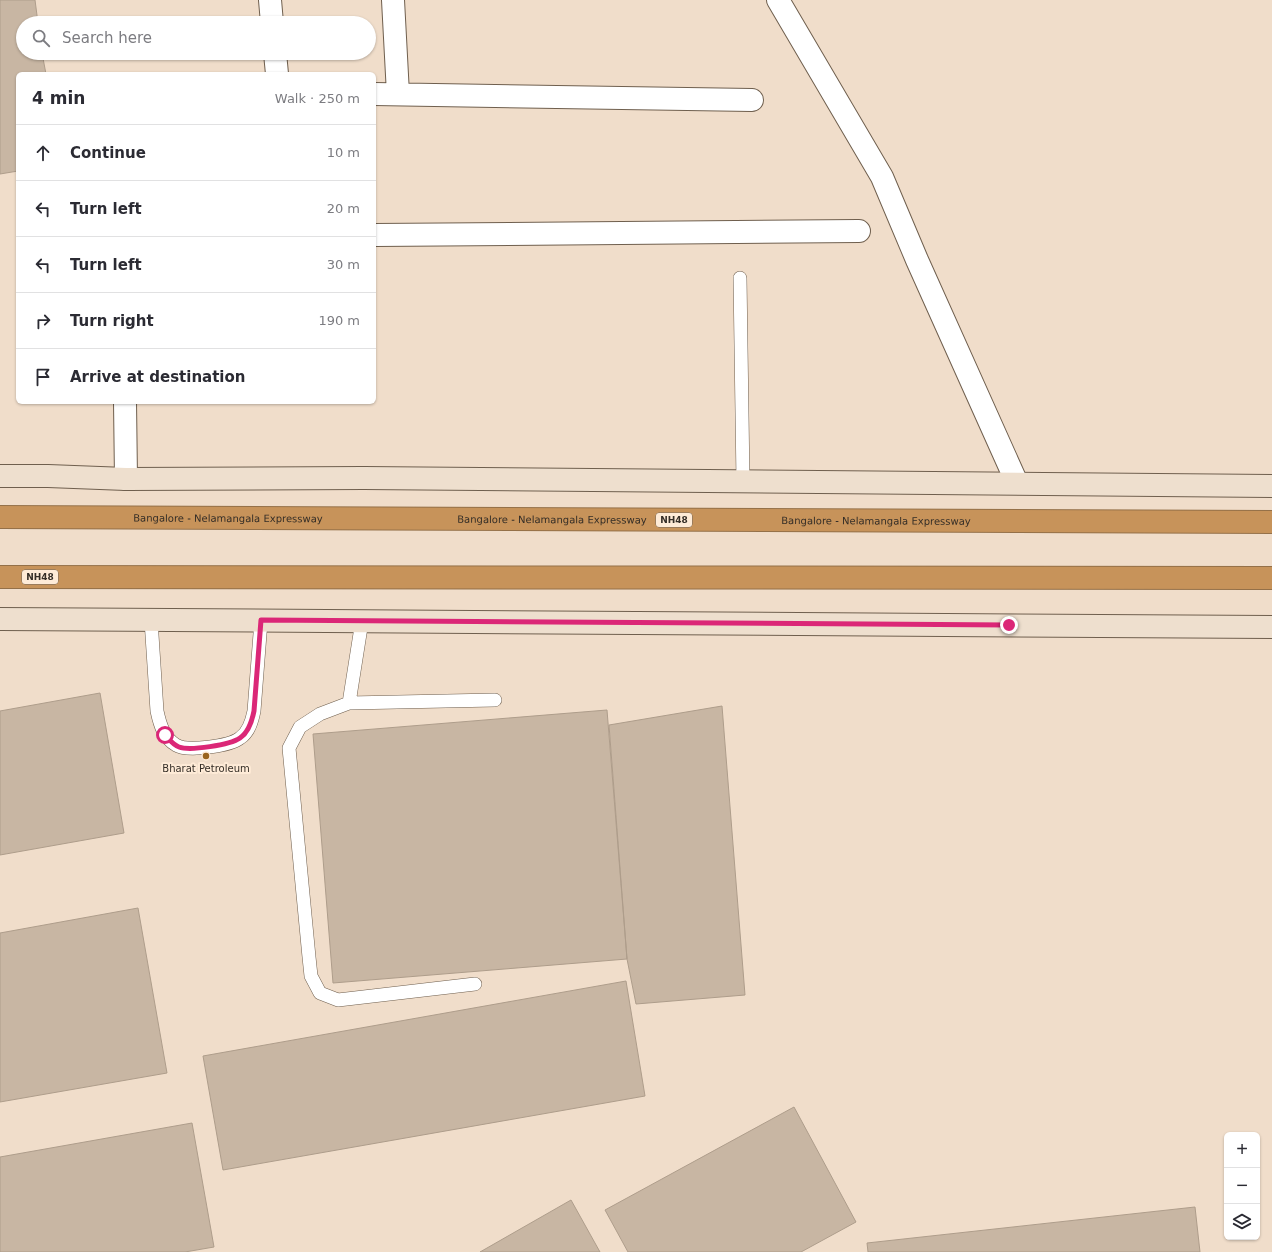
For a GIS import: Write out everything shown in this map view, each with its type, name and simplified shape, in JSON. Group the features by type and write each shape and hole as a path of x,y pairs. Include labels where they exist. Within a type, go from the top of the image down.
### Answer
{"highway":[{"name":"Bangalore - Nelamangala Expressway","path":"0,517 1272,522"},
{"name":"NH48","path":"0,577 1272,578"}],"street":[{"path":"270,0 271,16"},
{"path":"393,0 398,94"},
{"path":"778,0 882,177 917,260 1017,483"},
{"path":"276,60 277,72"},
{"path":"376,94 752,100"},
{"path":"376,235 859,231"},
{"path":"124,404 126,479"},
{"path":"0,476 126,479 364,478 1272,486"},
{"path":"0,619 1272,627"}],"lane":[{"path":"740,278 743,481"},
{"path":"152,620 159,723 165,735 171,741 178,746 185,748 228,744 240,738 247,731 254,711 261,620"},
{"path":"349,703 362,621"},
{"path":"475,984 338,1000 320,993 311,976 289,748 300,728 320,714 349,703 495,700"}],"building":[{"path":"0,0 35,0 37,16 16,16 16,60 43,60 46,72 16,72 16,171 0,174"},
{"path":"100,693 124,833 0,855 0,711"},
{"path":"722,706 745,995 636,1004 627,959 609,725"},
{"path":"607,710 627,959 333,983 313,734"},
{"path":"138,908 167,1073 0,1102 0,933"},
{"path":"626,981 645,1096 223,1170 203,1056"},
{"path":"794,1107 856,1222 801,1252 628,1252 605,1210"},
{"path":"192,1123 214,1247 185,1252 0,1252 0,1157"},
{"path":"571,1200 600,1252 480,1252"},
{"path":"1195,1207 1200,1252 868,1252 867,1243"}],"place":[{"name":"Bharat Petroleum","path":"206,756"}],"route":[{"path":"165,735 178,746 185,748 228,744 240,738 247,731 254,711 261,620 1009,625"}]}
